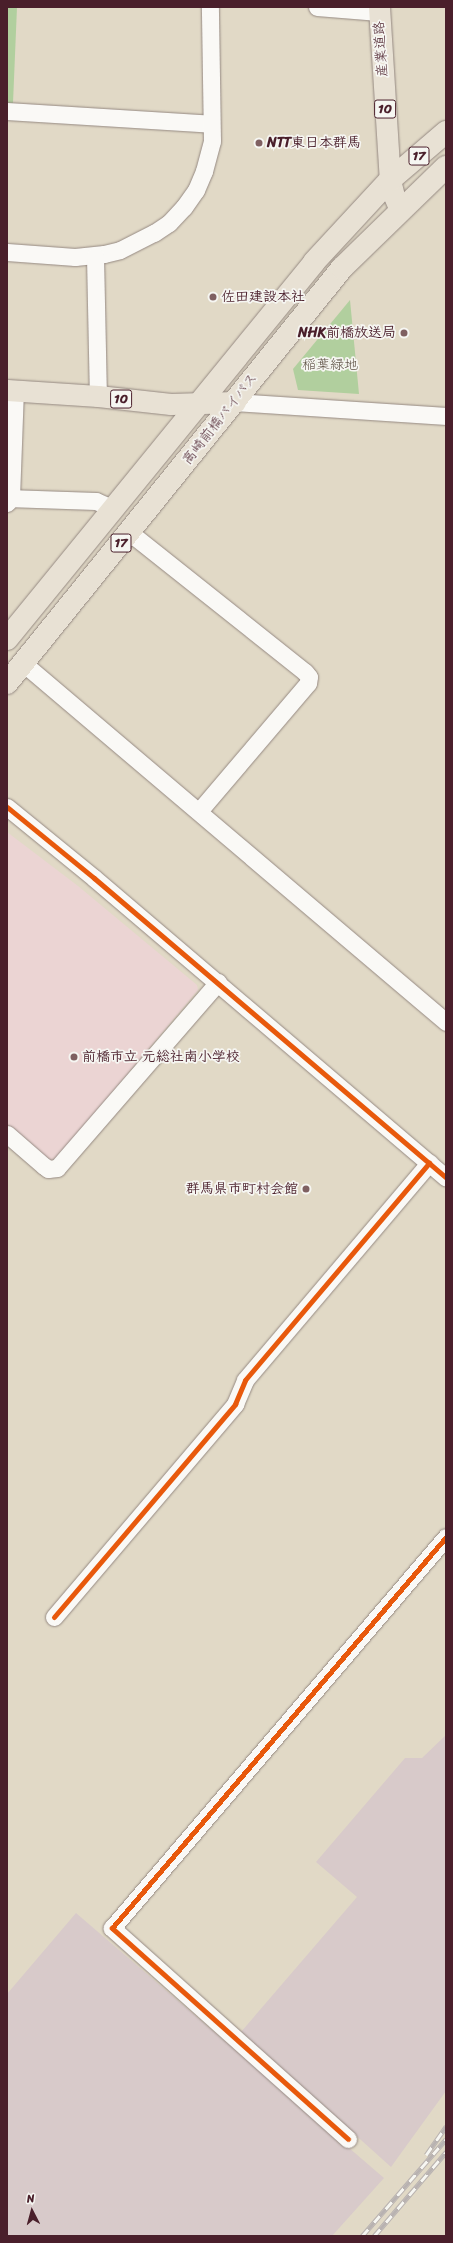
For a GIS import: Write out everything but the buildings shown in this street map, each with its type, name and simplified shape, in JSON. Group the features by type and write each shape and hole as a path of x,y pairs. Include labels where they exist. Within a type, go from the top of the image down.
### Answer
{"highway":[{"name":"高崎前橋バイパス","path":"7,639 112,508 314,262 390,180 446,132"},
{"name":"高崎前橋バイパス","path":"7,683 342,268 400,210 446,167"}],"main road":[{"name":"産業道路","path":"379,10 390,180 394,196 400,210"},
{"name":"10","path":"11,390 98,396 153,402 197,404 235,402"}],"street":[{"path":"7,252 95,256 120,250 142,240 169,222 184,207 196,190 209,157 212,141 210,7"},
{"path":"317,7 379,10"},
{"path":"7,111 211,124"},
{"path":"95,256 98,396"},
{"path":"11,390 8,499 96,501 112,508"},
{"path":"235,402 446,416"},
{"path":"130,532 305,672 309,677 308,683 199,811"},
{"path":"22,663 199,811 446,1022"},
{"path":"7,807 218,982 277,1036 446,1178"},
{"path":"7,1134 48,1169 57,1168 218,982"},
{"path":"54,1617 235,1404 245,1380 429,1163"},
{"path":"348,2139 112,1928 446,1537"}],"shaded area":[{"name":"前橋市立 元総社南小学校","path":"7,832 78,886 197,985 198,990 56,1159 46,1161 39,1152 7,1125"},
{"path":"446,1735 446,2091 391,2167 241,2032 357,1897 316,1862 405,1758 422,1758"},
{"path":"76,1913 384,2178 332,2236 7,2236 7,1994"}],"green space":[{"path":"7,7 17,7 13,103 7,108"},
{"name":"稲葉緑地","path":"350,300 359,394 298,390 293,369"}],"railway":[{"path":"426,2155 446,2126"},
{"path":"362,2236 446,2139"},
{"path":"374,2236 446,2152"}],"cycle path":[{"path":"7,807 94,878 446,1178"},
{"path":"54,1617 235,1404 245,1380 429,1163"},
{"path":"348,2139 112,1928 446,1537"}],"place":[{"name":"NTT東日本群馬","path":"259,143"},
{"name":"佐田建設本社","path":"213,297"},
{"name":"NHK前橋放送局","path":"404,333"},
{"name":"前橋市立 元総社南小学校","path":"74,1057"},
{"name":"群馬県市町村会館","path":"306,1189"}]}
